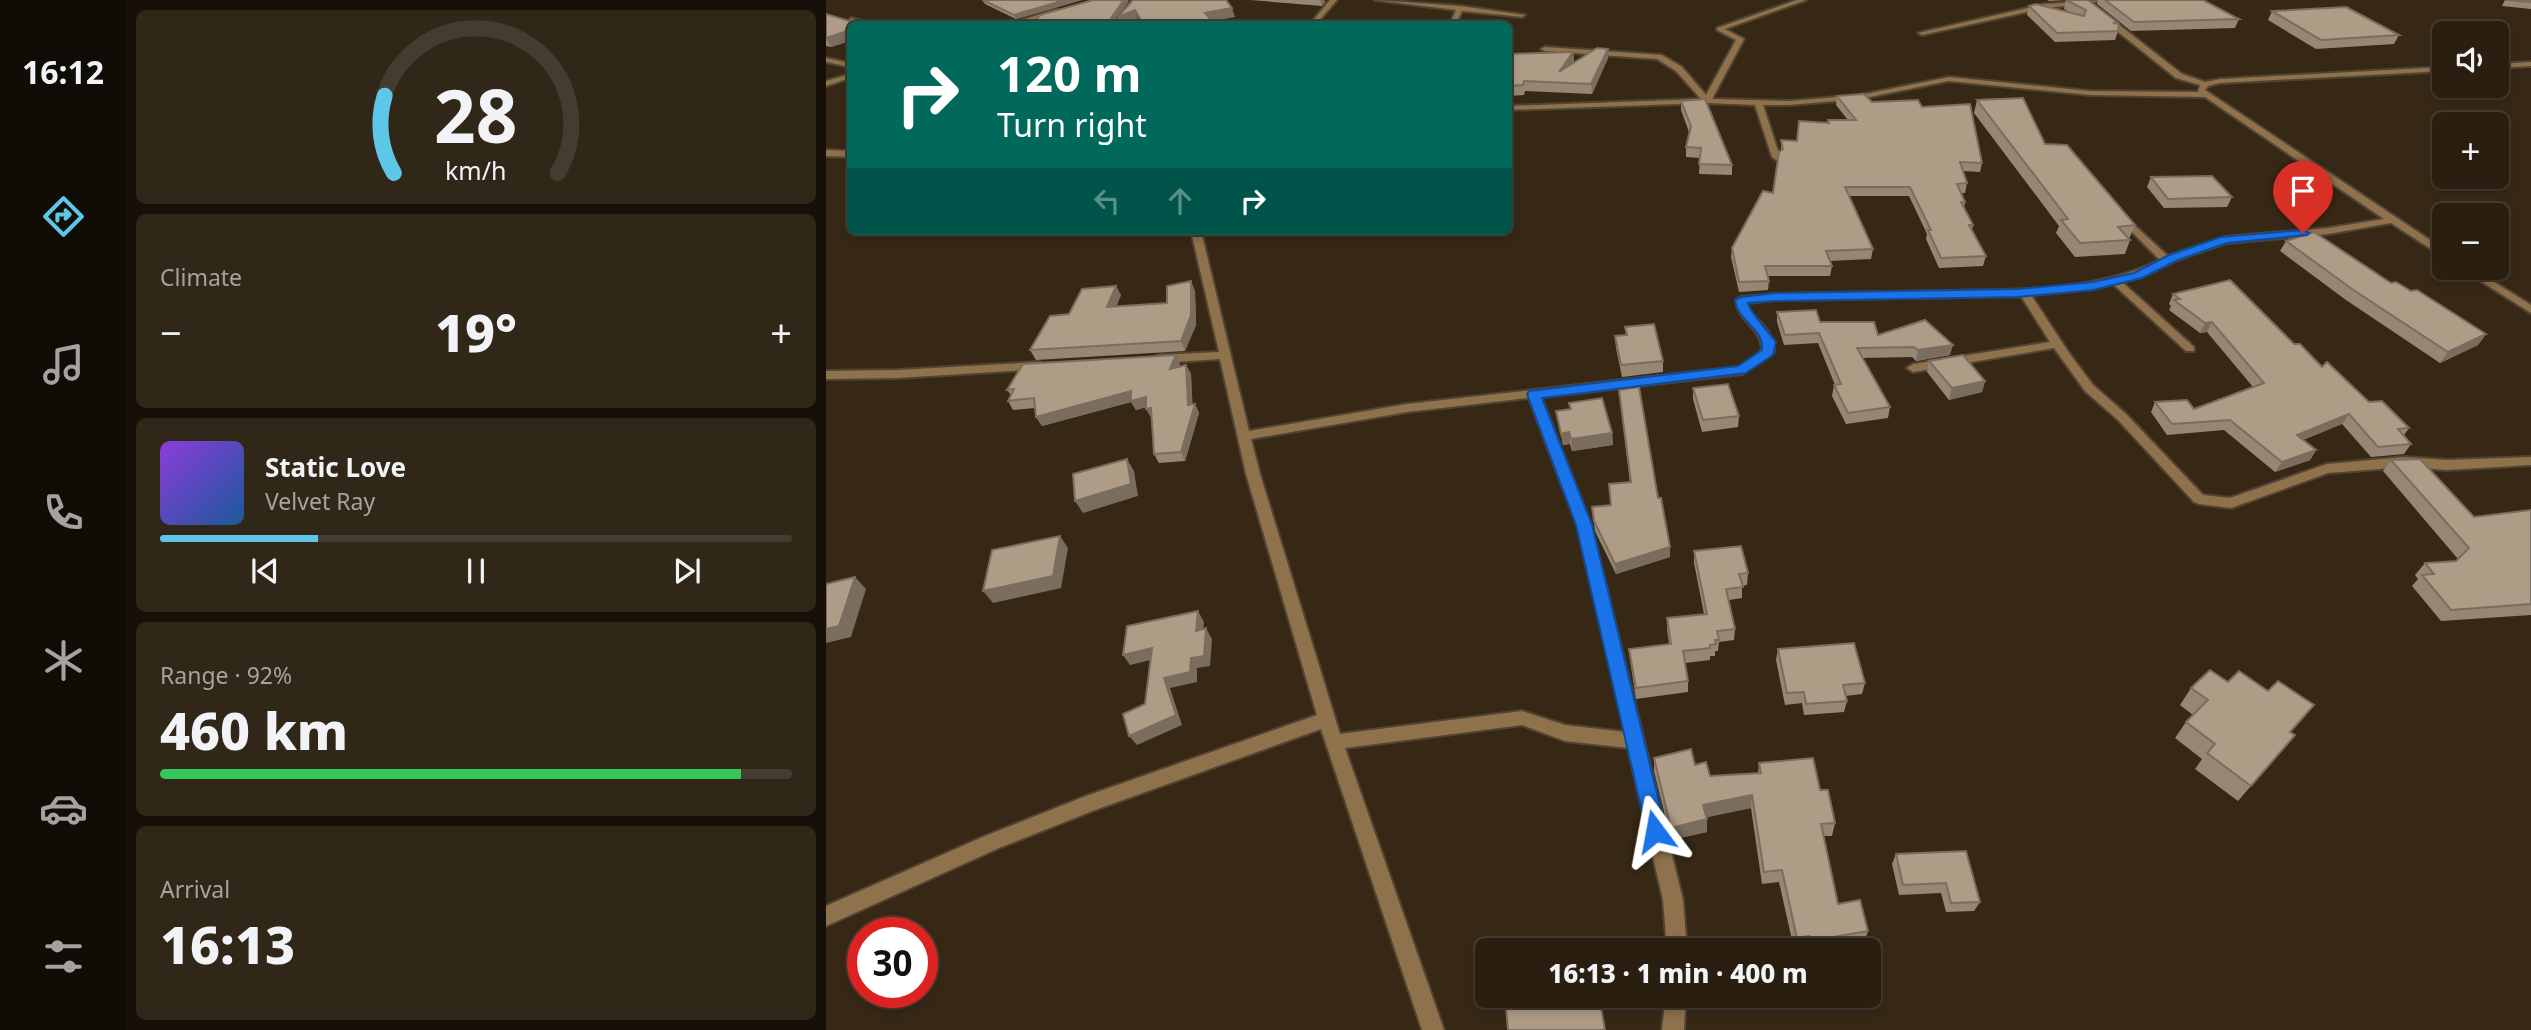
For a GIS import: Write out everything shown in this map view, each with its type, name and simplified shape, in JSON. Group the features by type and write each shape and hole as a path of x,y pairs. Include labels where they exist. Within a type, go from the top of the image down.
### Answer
{"street":[{"path":"1119,21 1137,0"},
{"path":"1316,21 1334,0"},
{"path":"1378,0 1522,15"},
{"path":"1707,101 1740,39 1719,29 1804,0"},
{"path":"1922,33 2045,6 2100,0"},
{"path":"2085,2 2179,76 2205,84 2300,75 2432,70"},
{"path":"1454,21 1460,8"},
{"path":"1022,21 1063,9"},
{"path":"851,20 855,21"},
{"path":"1545,49 1659,57 1679,69 1707,101"},
{"path":"826,60 847,64"},
{"path":"2509,65 2531,64"},
{"path":"826,84 847,77"},
{"path":"1512,108 1631,106 1707,101 1759,104 1860,97 1949,79 2090,93 2204,94 2432,246"},
{"path":"2204,94 2202,87 2205,84"},
{"path":"1759,104 1776,157"},
{"path":"826,153 847,154"},
{"path":"2120,215 2167,261"},
{"path":"1244,436 1407,408 1741,370 1768,352 1769,342 1756,322 1742,310 1741,300 2024,292 2093,286 2138,275 2167,261 2225,240 2328,230 2393,220"},
{"path":"1197,235 1253,474 1334,742 1433,1030"},
{"path":"2484,280 2531,310"},
{"path":"2115,281 2190,349"},
{"path":"2024,292 2056,344 2089,387 2122,417 2199,499 2231,503 2327,469 2404,462 2447,465 2531,461"},
{"path":"1913,368 2056,344"},
{"path":"1144,359 1226,355"},
{"path":"826,374 897,374 1048,365"},
{"path":"1534,394 1584,525 1674,900 1676,938"},
{"path":"1334,742 1522,718 1565,733 1634,741"},
{"path":"826,916 992,842 1092,802 1328,719"},
{"path":"1673,1030 1675,1008"}],"building":[{"path":"983,0 1065,0 1014,15"},
{"path":"1093,0 1124,0 1111,18 1112,21 1036,21 1040,15"},
{"path":"1133,0 1226,0 1232,8 1205,13 1212,21 1141,21 1135,10 1120,16"},
{"path":"2066,0 2088,0 2117,22 2113,23 2119,24 2118,31 2057,33 2029,6 2036,4 2084,16 2086,10"},
{"path":"2105,0 2203,0 2239,19 2134,22"},
{"path":"2346,7 2399,35 2321,40 2272,11"},
{"path":"826,14 849,21 847,31 826,38"},
{"path":"1597,48 1608,49 1591,84 1524,81 1523,85 1512,86 1512,54 1573,52 1559,72"},
{"path":"1864,94 1872,102 1918,100 1922,107 1970,104 1982,163 1960,162 1967,183 1957,184 1965,202 1961,202 1973,225 1969,225 1986,256 1941,258 1910,187 1845,187 1873,249 1826,251 1832,266 1765,266 1769,281 1739,282 1732,248 1763,191 1773,193 1779,152 1783,149 1781,140 1797,141 1799,121 1829,123 1828,120 1856,120 1837,96"},
{"path":"2023,98 2045,144 2067,145 2135,225 2118,227 2130,240 2080,243 2061,220 2068,219 1977,100"},
{"path":"1705,99 1732,165 1699,164 1701,148 1686,147 1691,126 1681,101"},
{"path":"2212,176 2232,197 2168,199 2151,177"},
{"path":"2314,232 2391,283 2396,282 2411,291 2417,290 2486,334 2448,352 2352,289 2286,241"},
{"path":"2230,280 2294,344 2300,344 2322,367 2327,362 2369,402 2382,401 2409,428 2398,429 2411,444 2378,447 2349,414 2297,435 2316,450 2282,462 2230,420 2172,424 2155,402 2187,400 2194,409 2264,383 2212,322 2205,323 2174,300 2180,299 2173,294"},
{"path":"1191,281 1191,315 1181,341 1030,350 1050,316 1069,314 1082,289 1116,286 1107,307 1167,303 1167,286"},
{"path":"1816,310 1820,322 1874,322 1878,335 1925,320 1953,345 1918,350 1914,347 1857,348 1890,407 1848,413 1834,385 1841,384 1819,333 1785,335 1777,312"},
{"path":"1654,324 1663,361 1621,365 1615,336 1627,335 1625,327"},
{"path":"1176,355 1170,369 1186,365 1188,405 1195,404 1181,452 1154,454 1151,408 1146,409 1146,397 1131,401 1131,391 1036,417 1034,398 1008,401 1014,389 1007,390 1023,364"},
{"path":"1963,355 1985,381 1952,388 1929,361"},
{"path":"1728,384 1739,416 1703,420 1693,388"},
{"path":"1639,387 1658,498 1661,498 1670,547 1615,564 1594,521 1592,507 1611,505 1609,484 1631,482 1619,390"},
{"path":"1602,398 1612,433 1571,439 1569,432 1561,434 1556,411 1571,409 1569,403"},
{"path":"1127,459 1131,484 1075,501 1073,474"},
{"path":"2420,459 2474,517 2531,510 2531,604 2451,610 2422,575 2434,574 2425,563 2456,561 2469,548 2391,460"},
{"path":"1060,536 1053,576 983,591 992,550"},
{"path":"1741,546 1748,573 1739,574 1743,587 1726,589 1735,629 1717,631 1719,640 1715,640 1716,644 1710,645 1710,648 1683,651 1688,681 1636,688 1629,649 1671,644 1667,618 1707,614 1694,551"},
{"path":"855,577 839,626 826,629 826,584"},
{"path":"1198,611 1196,631 1206,628 1204,656 1191,658 1190,672 1164,678 1176,715 1129,736 1123,714 1145,704 1152,648 1123,655 1127,626"},
{"path":"1854,643 1865,683 1843,685 1847,701 1806,704 1804,692 1787,693 1778,649"},
{"path":"2210,670 2228,682 2239,671 2268,691 2278,681 2314,705 2290,732 2295,735 2251,786 2207,753 2215,744 2186,722 2208,700 2191,688"},
{"path":"1691,749 1695,765 1706,762 1710,776 1761,773 1759,763 1813,758 1820,790 1828,790 1835,823 1821,824 1838,904 1860,900 1868,931 1827,938 1797,938 1782,870 1764,872 1752,795 1703,805 1707,819 1671,828 1654,758"},
{"path":"1966,851 1980,902 1951,903 1946,883 1903,885 1896,854"},
{"path":"1506,1008 1601,1008 1605,1030 1508,1030"}],"route":[{"path":"1655,831 1584,525 1534,394 1741,370 1754,364 1768,352 1769,342 1756,322 1742,310 1741,300 1775,297 2018,293 2093,286 2138,275 2174,258 2225,240 2303,233"}]}
